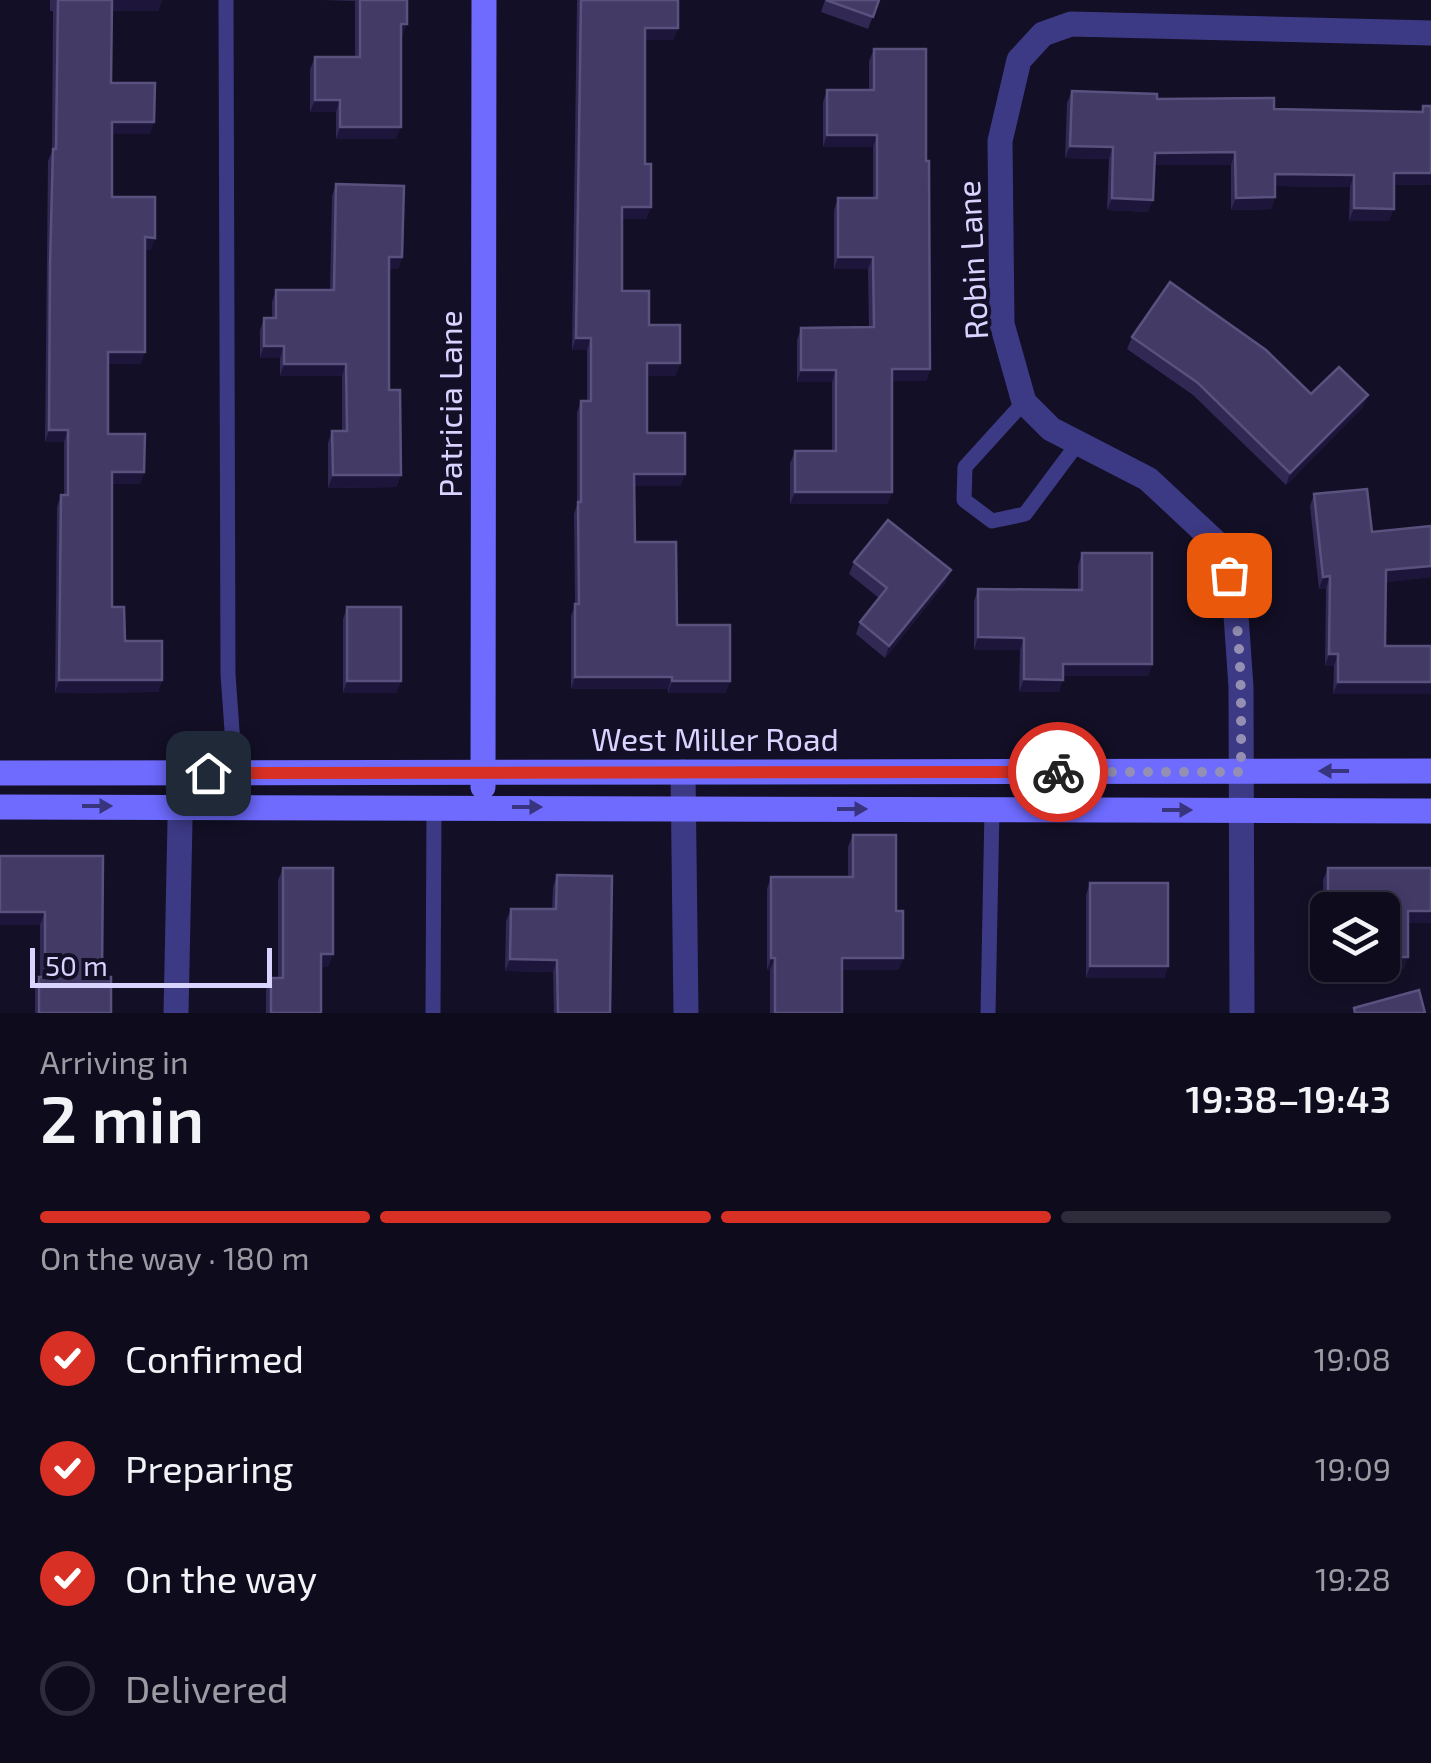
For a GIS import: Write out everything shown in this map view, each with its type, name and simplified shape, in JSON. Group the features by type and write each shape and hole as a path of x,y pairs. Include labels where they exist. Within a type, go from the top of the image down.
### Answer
{"main road":[{"name":"Patricia Lane","path":"482,807 484,0"},
{"name":"West Miller Road","path":"0,773 1431,771"},
{"name":"West Miller Road","path":"0,806 1431,811"}],"street":[{"name":"Robin Lane","path":"1024,402 1002,324 1000,142 1020,60 1043,34 1071,24 1431,32"},
{"path":"1024,402 1051,429 1148,480 1224,550 1235,600 1241,687 1242,1013"},
{"path":"684,772 686,1013"},
{"path":"176,1013 181,773"}],"lane":[{"path":"226,0 228,674 235,773"},
{"path":"1024,402 965,466 964,500 992,521 1026,514 1078,443"},
{"path":"433,1013 434,807"},
{"path":"988,1013 992,809"}],"building":[{"path":"58,0 112,0 111,83 155,83 154,122 112,122 112,197 155,197 155,238 145,237 145,352 108,352 108,434 145,434 144,472 112,472 112,607 124,607 125,641 162,641 162,680 59,680 61,495 68,495 68,430 49,430"},
{"path":"360,0 407,0 407,24 401,24 401,127 340,127 340,100 315,100 315,57 360,57"},
{"path":"581,0 678,0 678,28 645,28 645,164 651,164 651,207 622,207 622,291 649,291 649,325 680,325 680,363 647,363 647,433 685,433 685,474 634,474 635,542 676,542 677,625 730,625 730,681 575,677 581,401 591,401 591,338 576,338"},
{"path":"826,0 879,0 873,17"},
{"path":"874,49 926,49 930,369 892,369 892,492 795,492 795,451 836,451 836,370 801,370 801,328 874,327 873,257 838,257 838,198 877,198 877,135 827,135 827,90 874,90"},
{"path":"1072,91 1157,94 1157,99 1274,98 1274,109 1423,112 1423,106 1431,106 1431,173 1394,173 1394,209 1354,208 1354,175 1275,174 1275,197 1236,198 1235,152 1155,153 1153,200 1112,198 1113,147 1070,146"},
{"path":"336,184 404,186 402,257 389,257 389,390 400,390 401,475 333,475 332,431 347,431 346,364 284,364 284,346 264,346 264,318 276,318 276,290 334,290"},
{"path":"1170,282 1266,350 1311,394 1339,367 1368,395 1290,473 1198,383 1132,337"},
{"path":"1367,489 1372,532 1431,526 1431,566 1386,570 1385,646 1431,646 1431,682 1338,682 1338,654 1329,654 1330,576 1323,577 1314,494"},
{"path":"888,520 951,570 889,646 860,622 887,588 854,562"},
{"path":"1082,553 1152,553 1152,664 1063,664 1063,680 1024,679 1024,638 978,637 978,589 1082,590"},
{"path":"347,607 401,607 401,681 347,681"},
{"path":"853,835 896,835 896,911 903,911 903,958 842,958 842,1013 775,1013 771,877 853,877"},
{"path":"0,856 103,856 102,977 111,977 111,1013 39,1013 39,977 45,977 45,912 0,912"},
{"path":"283,868 333,868 333,954 321,954 321,1013 271,1013 271,978 283,978"},
{"path":"1328,868 1431,868 1431,911 1408,911 1408,957 1400,957 1400,892 1328,892"},
{"path":"557,875 612,876 610,1013 558,1013 557,960 510,959 511,909 556,909"},
{"path":"1090,883 1168,883 1168,966 1090,966"},
{"path":"1419,990 1425,1013 1355,1013 1354,1008"}],"way so far":[{"path":"1058,772 1241,772 1241,687 1235,600 1229,575"}],"route":[{"path":"208,773 1058,772"}]}
